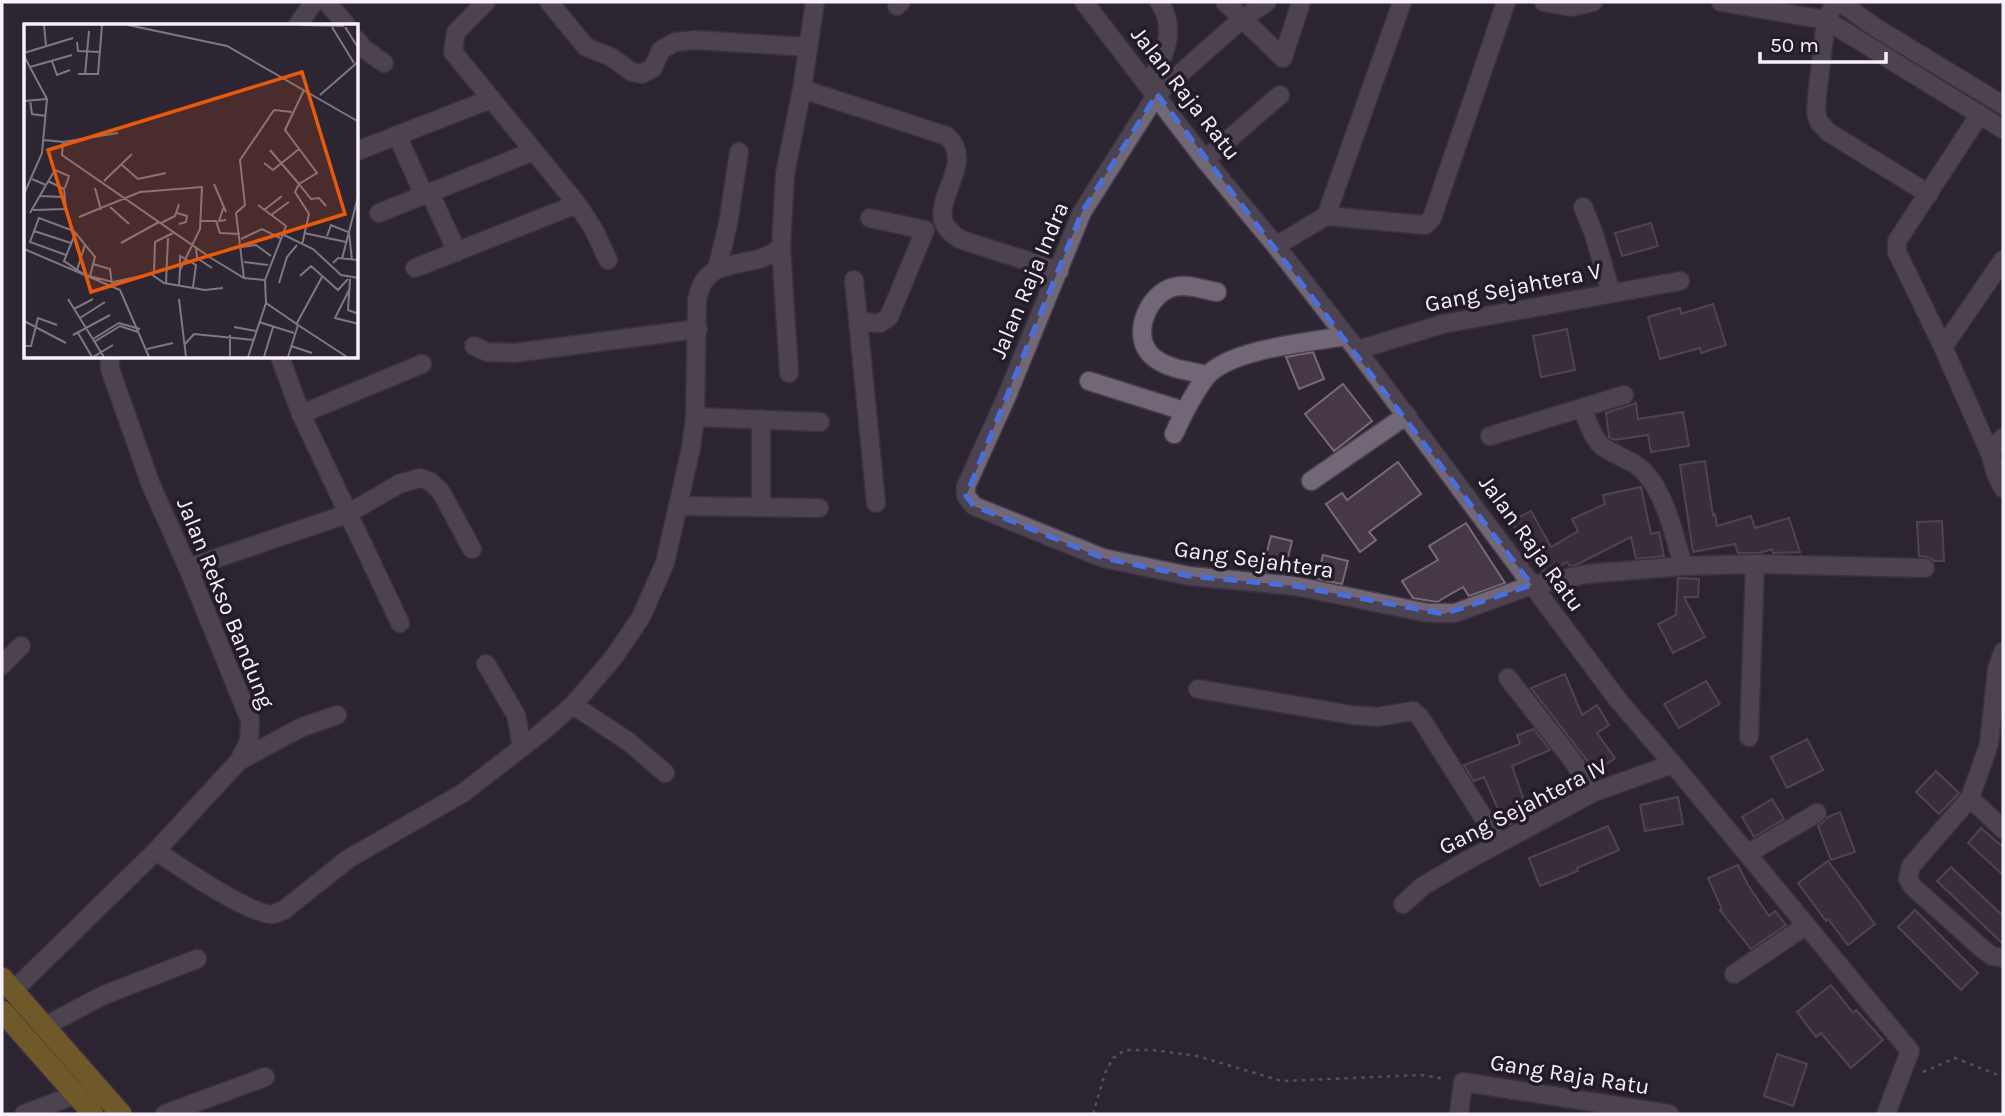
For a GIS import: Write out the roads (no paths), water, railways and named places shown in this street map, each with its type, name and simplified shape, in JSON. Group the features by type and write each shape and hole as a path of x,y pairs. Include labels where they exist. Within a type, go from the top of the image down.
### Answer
{"highway":[{"path":"7,985 121,1114"},
{"path":"2,1011 93,1114"}],"street":[{"path":"298,24 314,2"},
{"path":"327,2 344,24"},
{"path":"485,2 456,32 453,52 577,204 593,228 608,260"},
{"path":"549,2 586,47 611,57 632,72 642,74 653,68 661,50 675,42 695,40 808,47"},
{"path":"789,373 781,247 785,174 803,89 815,2"},
{"name":"Jalan Raja Ratu","path":"1084,2 1158,87 1205,160 1352,343 1618,700 1910,1051 1886,1114"},
{"path":"1158,87 1160,65 1170,32 1166,12 1159,2"},
{"path":"1225,2 1283,58 1301,2"},
{"path":"1158,87 1267,2"},
{"path":"1326,216 1402,2"},
{"path":"1276,246 1326,216 1425,225 1432,218 1507,2"},
{"path":"1544,2 1571,7 1593,2"},
{"path":"1721,2 1826,20 2003,129"},
{"path":"1929,194 1828,132 1819,122 1816,113 1817,96 1826,20 1838,2 2003,105"},
{"path":"359,43 383,63"},
{"name":"Jalan Raja Indra","path":"974,506 966,496 966,486 1006,398 1082,212 1158,87"},
{"path":"803,89 947,136 958,152 941,215 950,234 1059,271"},
{"path":"1205,160 1280,95"},
{"path":"359,149 491,99"},
{"path":"1980,114 1896,241 1897,252 1943,346 2003,488"},
{"path":"397,135 457,252"},
{"path":"379,213 534,151"},
{"path":"717,269 728,224 739,152"},
{"path":"415,268 577,204"},
{"path":"1583,207 1594,234 1611,293"},
{"path":"870,218 925,230"},
{"path":"858,322 880,323 889,317 925,230 942,220"},
{"path":"156,851 195,877 241,902 272,914 284,910 348,859 463,793 573,705 614,657 641,617 665,563 680,506 695,417 697,302 701,285 704,279 717,269 774,253 781,247"},
{"path":"1943,346 2003,260"},
{"path":"853,280 876,503"},
{"name":"Gang Sejahtera V","path":"1208,374 1251,353 1352,343 1680,281"},
{"path":"1174,434 1184,411 1208,374 1167,365 1153,358 1144,348 1142,333 1145,317 1152,302 1166,289 1178,285 1217,292"},
{"path":"474,346 487,352 514,353 698,329"},
{"name":"Jalan Rekso Bandung","path":"7,985 156,851 239,761 248,741 250,720 151,485 110,369 110,359"},
{"path":"282,359 301,414 400,623"},
{"path":"301,414 422,363"},
{"path":"1089,382 1184,411"},
{"path":"1490,436 1623,395"},
{"path":"1582,408 1603,447 1629,459 1648,476 1673,529 1683,566"},
{"path":"1311,481 1407,415"},
{"path":"695,417 820,422"},
{"path":"761,419 761,507"},
{"path":"1990,453 2003,438"},
{"path":"188,568 347,514 399,484 420,478 429,481 441,492 472,549"},
{"path":"680,506 819,508"},
{"name":"Gang Sejahtera","path":"974,506 1103,558 1189,576 1295,586 1428,613 1455,613 1532,585 1587,574 1683,566 1755,564 1925,568"},
{"path":"1749,737 1755,564"},
{"path":"2,665 21,646"},
{"path":"2003,652 1997,669 1996,747 1970,798 1911,866 1908,878 1912,886 1984,951 2003,958"},
{"path":"486,664 516,715 522,747"},
{"path":"1508,678 1594,792"},
{"path":"1198,689 1352,715 1377,717 1413,711 1420,717 1499,842"},
{"path":"573,705 629,742 665,773"},
{"path":"239,761 274,740 337,715"},
{"name":"Gang Sejahtera IV","path":"1403,904 1423,886 1594,792 1673,764"},
{"path":"1970,798 2003,829"},
{"path":"1747,854 1817,813"},
{"path":"1734,974 1805,926"},
{"path":"45,1026 104,995 197,958"},
{"path":"165,1114 265,1077"},
{"name":"Gang Raja Ratu","path":"1459,1114 1463,1082 1669,1114"},
{"path":"24,1114 75,1095"}]}
